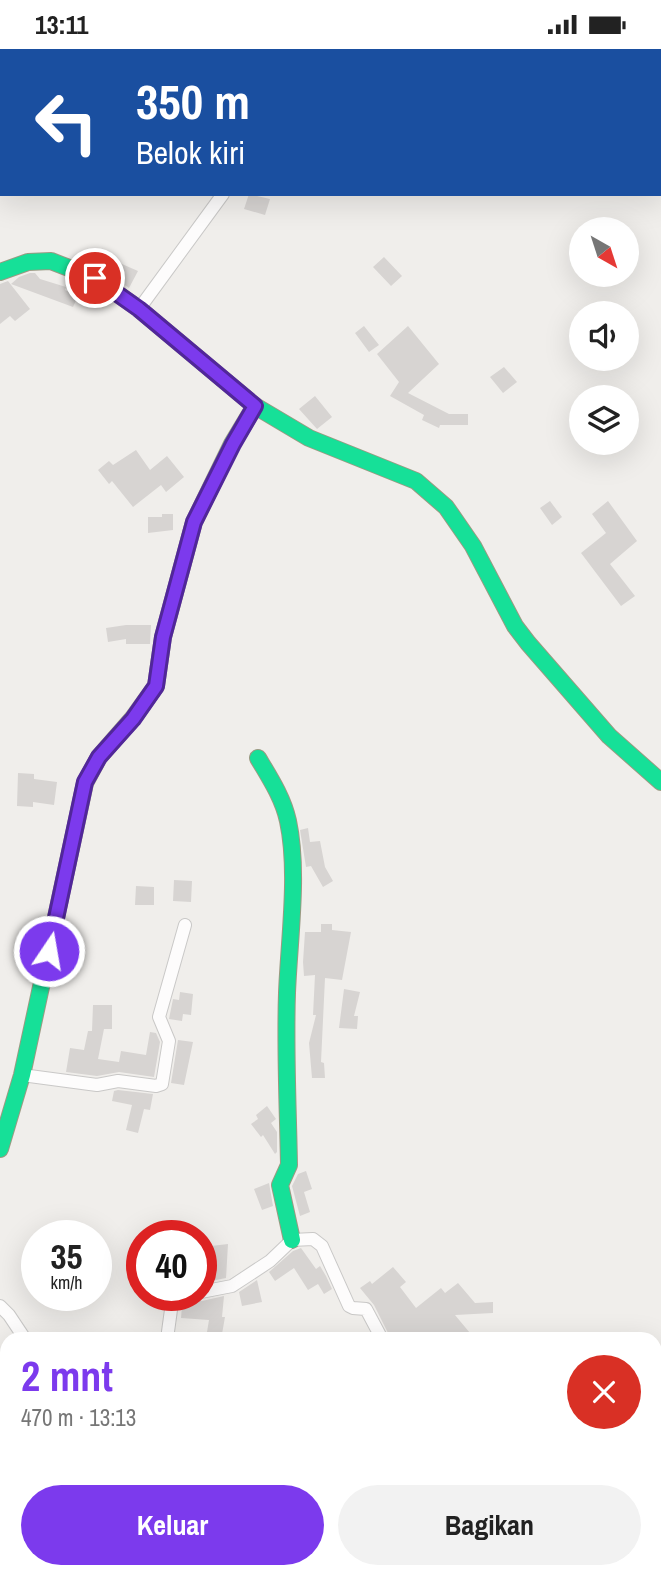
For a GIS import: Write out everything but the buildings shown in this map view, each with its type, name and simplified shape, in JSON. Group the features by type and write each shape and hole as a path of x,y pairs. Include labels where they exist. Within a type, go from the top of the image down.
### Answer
{"street":[{"path":"139,309 222,196"},
{"path":"0,272 28,262 51,261 95,278 139,309 255,406 309,438 416,481 446,507 472,546 515,626 528,643 609,736 661,782"},
{"path":"0,1149 22,1075 85,782 99,757 133,719 156,686 163,637 194,522 255,406"},
{"path":"258,758 280,796 288,821 290,842 292,887 287,995 290,1065 289,1165 280,1185 292,1240"},
{"path":"22,1075 97,1085 118,1081 156,1086 162,1084 169,1041 159,1017 185,925"},
{"path":"217,1289 232,1286 270,1261 292,1240 313,1239 323,1246 346,1302 351,1308 366,1309 378,1332"},
{"path":"0,1306 20,1332"},
{"path":"168,1332 171,1311"}],"traffic: fast":[{"path":"0,272 28,262 51,261 95,278 139,309 255,406 309,438 416,481 446,507 473,546 515,626 528,643 609,736 661,782"},
{"path":"0,1149 22,1075 85,783 99,757 156,686 163,637 194,522 232,444 255,406"},
{"path":"258,758 283,804 293,862 286,1014 289,1165 280,1185 292,1240"}],"route":[{"path":"49,951 85,782 99,757 133,719 156,686 163,637 194,522 255,406 139,309 95,278"}]}
